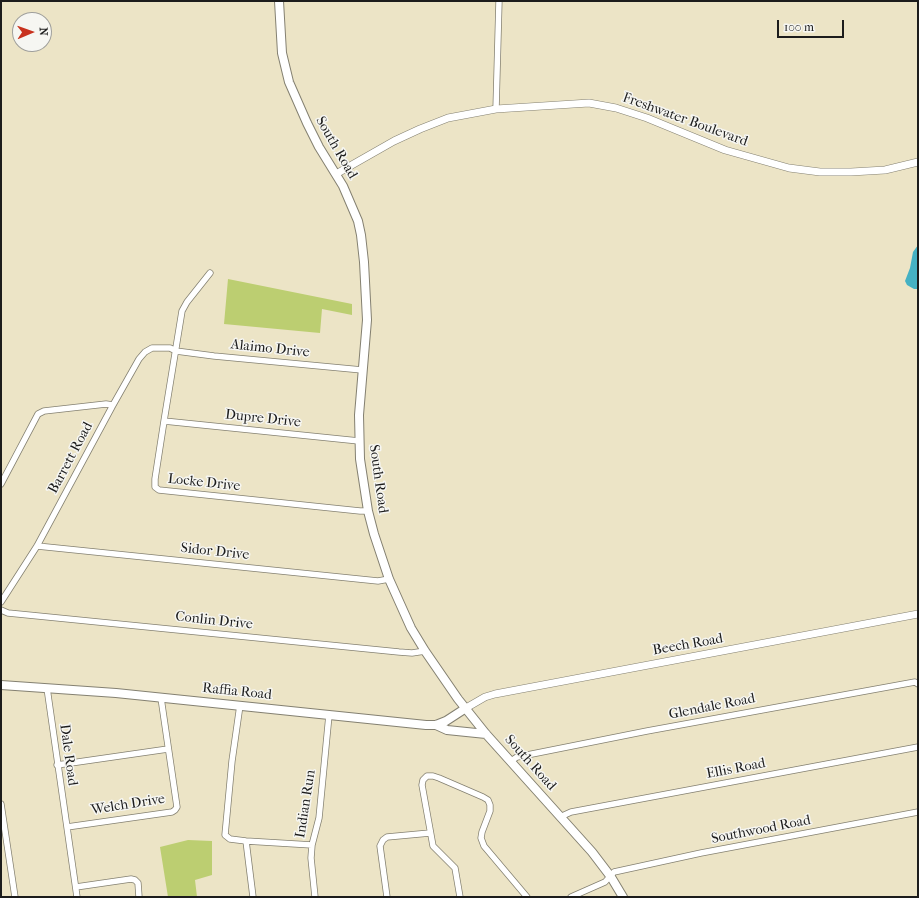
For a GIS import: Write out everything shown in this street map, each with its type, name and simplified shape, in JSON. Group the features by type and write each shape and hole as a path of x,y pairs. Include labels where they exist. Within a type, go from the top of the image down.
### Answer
{"main road":[{"name":"South Road","path":"279,1 282,53 289,82 306,124 343,186 352,206 361,235 367,320 362,370 359,440 363,483 368,511 389,579 411,628 425,651 466,708 486,734 592,852 623,897"},
{"name":"Raffia Road","path":"1,685 116,692 411,724 436,725 446,721 466,708"},
{"path":"436,725 447,730 486,734"}],"street":[{"path":"496,109 499,1"},
{"name":"Freshwater Boulevard","path":"336,174 394,141 448,118 496,109 589,103 616,108 647,118 725,150 789,168 820,172 851,172 884,170 918,162"},
{"name":"Locke Drive","path":"210,273 186,302 179,322 176,351 155,487 159,490 368,511"},
{"name":"Barrett Road","path":"1,602 37,546 112,405 139,359 145,352 152,348 170,348 176,351"},
{"name":"Alaimo Drive","path":"176,351 362,370"},
{"path":"1,484 38,414 44,411 106,404 112,405"},
{"name":"Dupre Drive","path":"164,421 359,440"},
{"name":"Sidor Drive","path":"37,546 378,581 389,579"},
{"name":"Conlin Drive","path":"1,610 8,613 399,652 412,653 425,651"},
{"name":"Beech Road","path":"466,708 484,696 918,614"},
{"name":"Glendale Road","path":"511,761 517,757 655,730 915,682 918,684"},
{"name":"Dale Road","path":"47,688 57,765 78,897"},
{"name":"Welch Drive","path":"67,826 172,812 175,810 177,807 161,698"},
{"path":"240,706 232,761 226,835 230,839 246,841 312,845"},
{"name":"Indian Run","path":"314,897 311,872 312,845 319,818 329,715"},
{"name":"Ellis Road","path":"560,817 571,812 918,747"},
{"path":"57,765 168,749"},
{"path":"460,897 455,868 433,846 422,785 423,780 427,776 433,776 488,800 490,811 481,838 484,846 527,897"},
{"path":"1,804 15,897"},
{"name":"Southwood Road","path":"610,877 614,872 662,861 918,812"},
{"path":"387,897 380,846 383,840 387,837 430,833"},
{"path":"246,841 253,897"},
{"path":"571,897 605,882 610,877"},
{"path":"76,887 131,879 136,880 138,883 139,897"}],"green space":[{"path":"228,279 352,304 352,315 322,309 320,333 224,324"},
{"path":"188,840 212,841 212,875 195,880 197,897 168,897 160,847"}],"water":[{"path":"918,245 918,289 914,289 907,285 905,281 910,268 913,252"}]}
